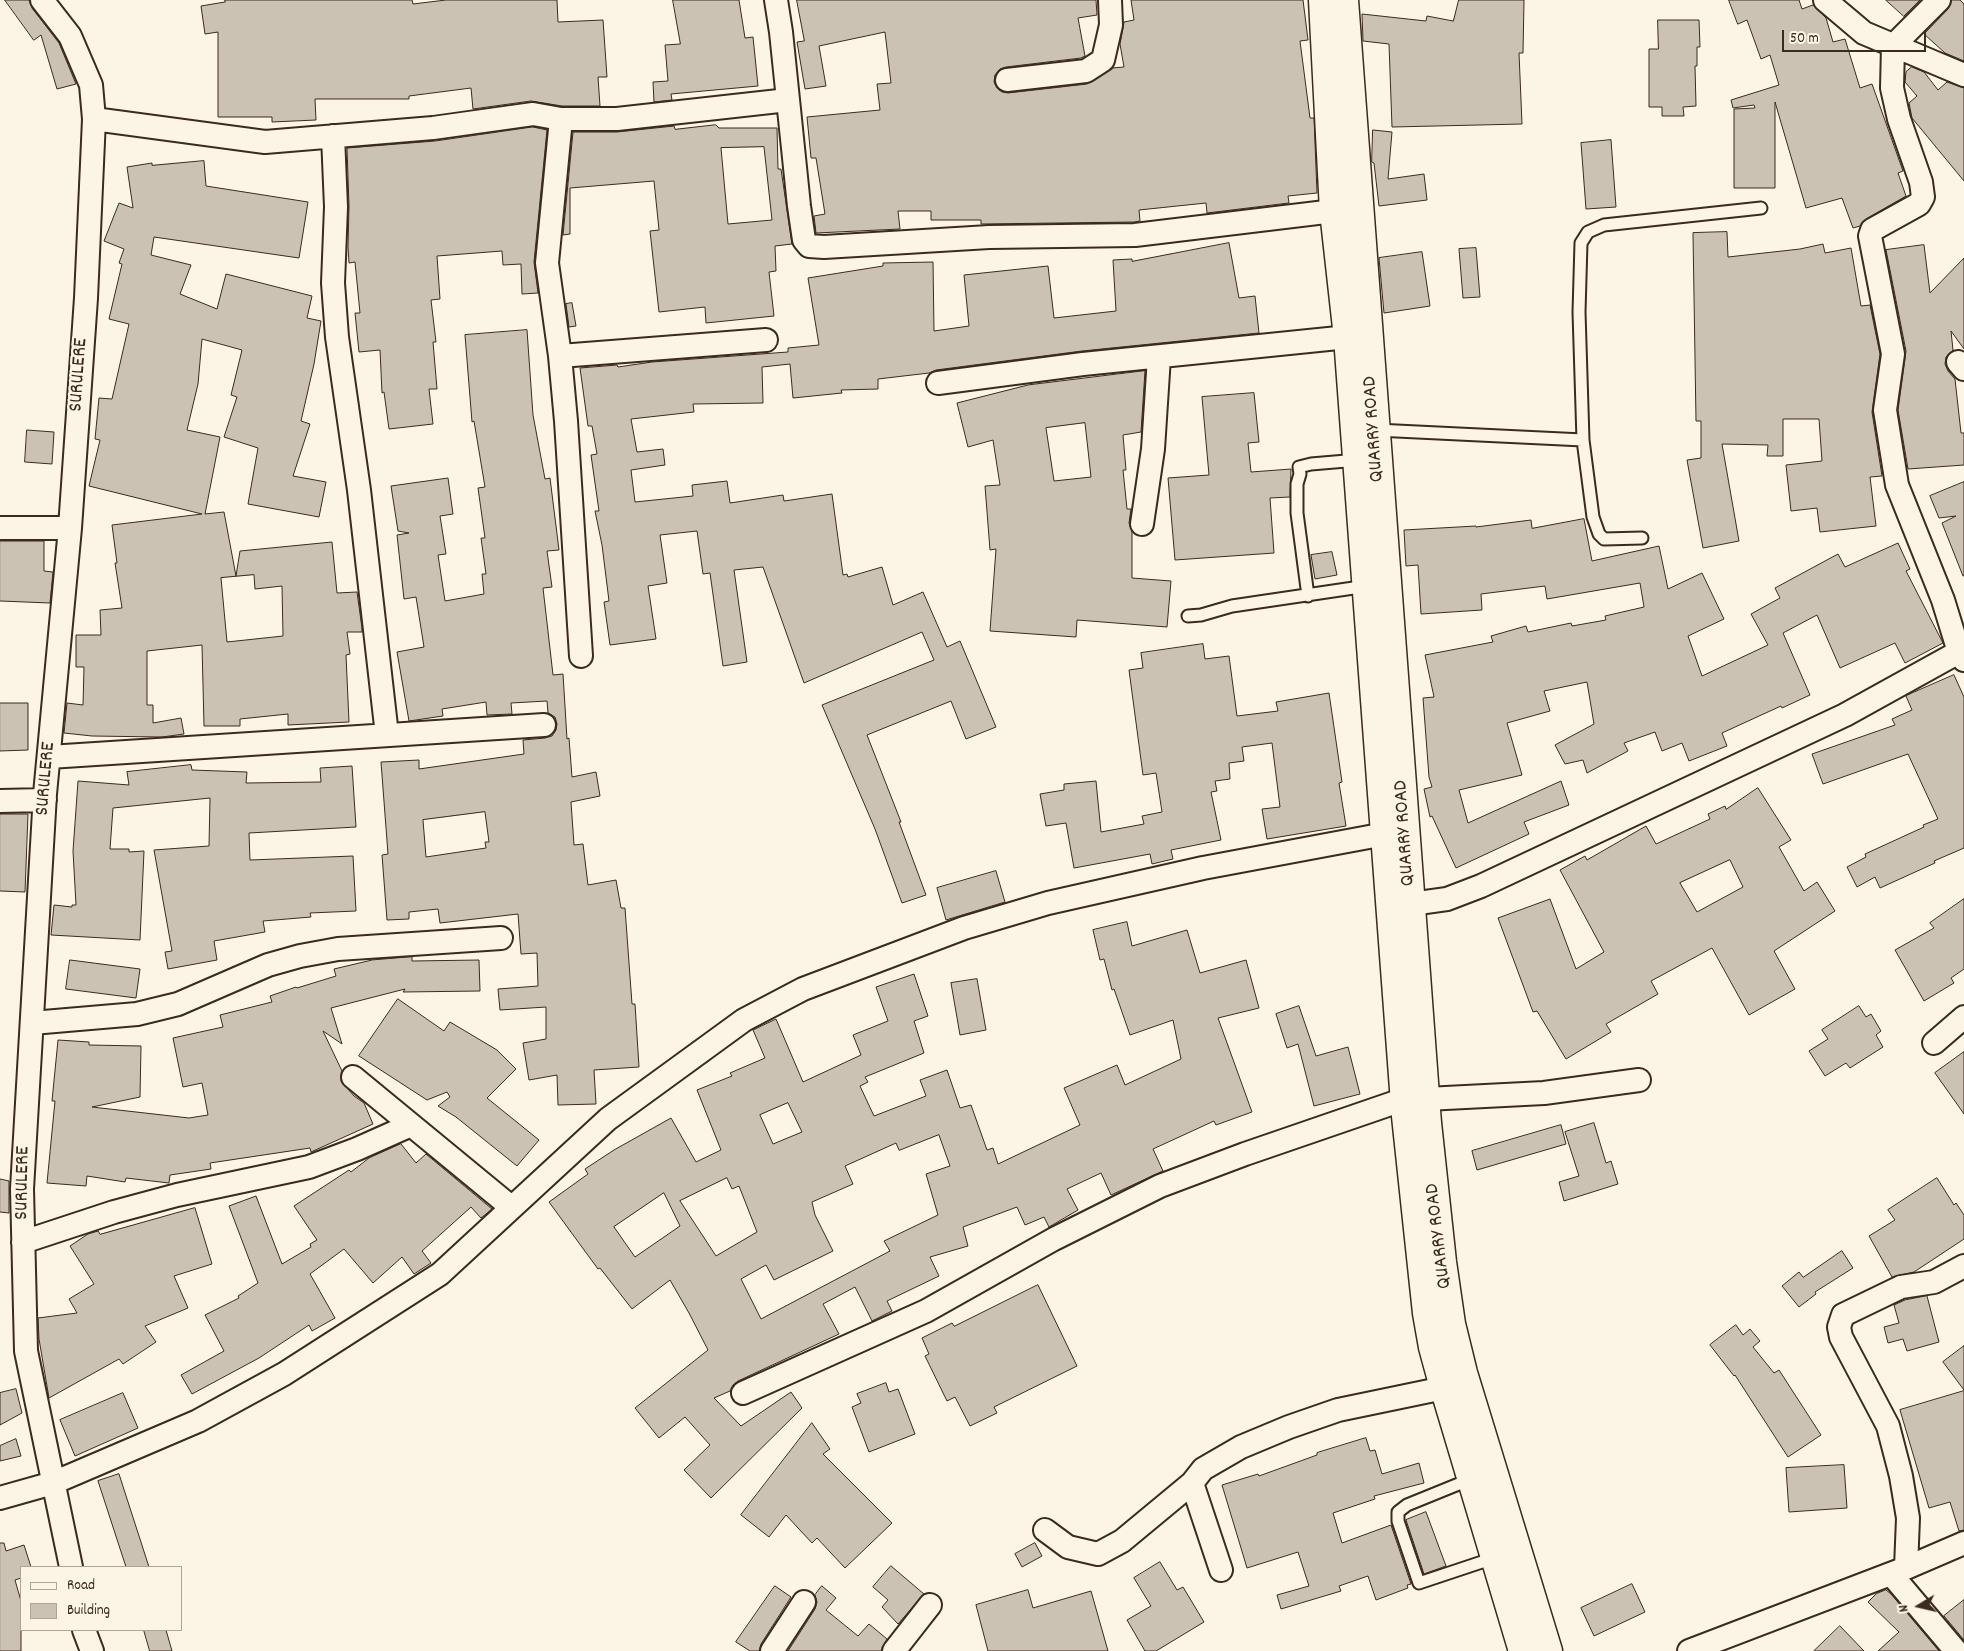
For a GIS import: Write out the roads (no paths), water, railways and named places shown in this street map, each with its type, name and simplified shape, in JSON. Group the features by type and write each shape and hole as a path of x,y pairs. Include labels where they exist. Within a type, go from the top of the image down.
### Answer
{"main road":[{"name":"QUARRY ROAD","path":"1323,0 1334,211 1348,337 1385,834 1415,1099 1451,1324 1462,1373 1548,1651"},
{"name":"QUARRY ROAD","path":"1344,0 1411,904 1415,1099 1427,1313 1433,1347 1444,1388 1523,1651"}],"street":[{"name":"SURULERE","path":"42,0 70,36 91,85 94,118 86,298 70,528 45,800 22,1189 26,1351 71,1566"},
{"path":"776,0 804,240 809,246 824,247 989,237 1135,236 1334,211"},
{"path":"1008,80 1086,71 1103,60 1111,25 1110,0"},
{"path":"1825,0 1864,33 1964,75"},
{"path":"1411,904 1447,899 1481,886 1845,715 1961,656 1943,600 1897,485 1885,410 1893,354 1870,236 1872,230 1919,204 1923,196 1921,182 1899,119 1892,88 1893,46 1939,0"},
{"path":"94,118 265,142 433,128 533,114 561,120 617,119 788,100"},
{"path":"561,120 547,263 560,356 566,421 581,656"},
{"path":"333,136 336,206 333,283 337,337 357,471 387,735"},
{"path":"938,383 1021,371 1348,337"},
{"path":"560,356 766,340"},
{"path":"1142,524 1153,449 1159,357"},
{"path":"0,528 70,528"},
{"path":"49,757 544,725"},
{"path":"0,801 45,800"},
{"path":"0,1498 53,1483 198,1421 284,1374 440,1274 608,1119 744,1020 803,989 964,928 1048,904 1203,868 1385,834"},
{"path":"32,1023 137,1014 178,1004 268,965 300,956 338,949 501,938"},
{"path":"1934,1043 1964,1017"},
{"path":"353,1077 511,1207"},
{"path":"742,1393 926,1311 1054,1239 1160,1186 1245,1154 1415,1099 1544,1093 1640,1080"},
{"path":"23,1242 114,1212 177,1195 309,1167 357,1149 411,1124"},
{"path":"1956,1651 1899,1571 1908,1518 1901,1476 1890,1434 1868,1386 1841,1337 1839,1327 1843,1316 1901,1287 1934,1282 1964,1266"},
{"path":"1045,1530 1068,1548 1098,1554 1122,1541 1192,1483 1203,1469 1241,1447 1289,1427 1338,1410 1444,1388"},
{"path":"1192,1483 1221,1570"},
{"path":"1688,1651 1899,1571 1964,1543"},
{"path":"772,1651 804,1602"},
{"path":"894,1651 930,1605"},
{"path":"84,1631 92,1651"}],"lane":[{"path":"1642,538 1604,539 1599,534 1593,517 1583,440 1581,243 1588,232 1604,225 1761,208"},
{"path":"1376,430 1583,440"},
{"path":"1308,596 1297,513 1299,467 1358,460"},
{"path":"1188,616 1201,615 1232,606 1367,586"},
{"path":"1471,1480 1408,1505 1398,1512 1398,1521 1419,1584 1494,1558"}]}
